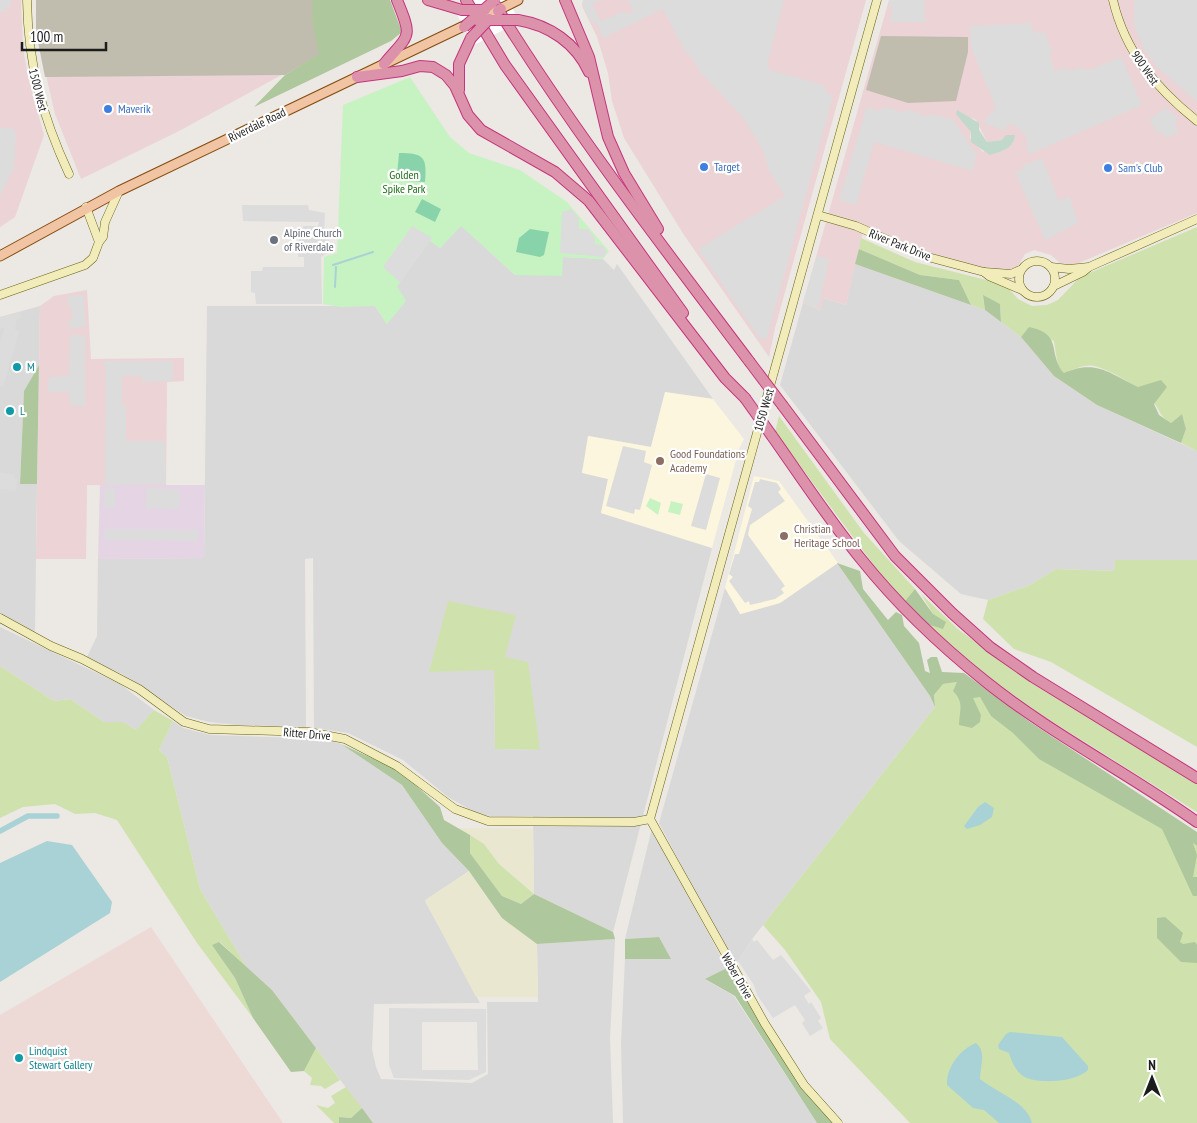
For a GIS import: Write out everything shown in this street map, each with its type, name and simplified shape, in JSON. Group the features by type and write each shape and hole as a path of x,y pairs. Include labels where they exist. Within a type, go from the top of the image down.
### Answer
{"highway":[{"path":"384,64 408,33 408,27 397,0"},
{"path":"428,0 464,5 487,14 545,28 569,44 585,64 596,92"},
{"path":"565,0 589,57 608,137 615,154 659,231 670,255"},
{"path":"477,20 503,4 531,64 670,255 895,556 952,613 990,647 1033,678 1197,778"},
{"path":"464,5 505,65 860,558 946,649 1026,712 1151,789 1197,822"},
{"path":"464,27 487,14"},
{"path":"460,96 459,67 462,55 487,14"},
{"path":"357,77 402,71 417,66 440,70 449,77 468,115 481,130 555,172 585,196 725,378 745,398"}],"main road":[{"name":"Riverdale Road","path":"0,256 86,207 464,27 503,4"}],"street":[{"name":"1500 West","path":"28,0 31,62 36,84 50,132 69,174"},
{"name":"1050 West","path":"650,819 877,0"},
{"name":"900 West","path":"1113,0 1124,34 1145,70 1167,96 1197,121"},
{"path":"0,295 84,266 93,258 103,236 105,222 119,191"},
{"path":"86,207 99,242"},
{"name":"River Park Drive","path":"818,215 856,226 911,251 984,272 1011,274 1020,270"},
{"path":"1088,267 1084,272 1054,286 1047,295 1042,297 1031,297 1022,290 1018,280 1020,270 1028,263 1036,261 1050,267 1069,269 1088,267 1197,220"},
{"path":"1050,267 1055,276 1054,286"},
{"name":"River Park Drive","path":"984,272 1022,290"},
{"name":"Ritter Drive","path":"0,618 51,646 82,659 139,689 184,722 209,729 308,732 345,739 397,766 455,809 474,817 488,820 634,822 650,819"},
{"name":"Weber Drive","path":"650,819 765,1024 804,1085 838,1123"}],"shaded area":[{"path":"0,0 21,0 23,49 29,81 44,135 15,217 0,227"},
{"path":"0,0 11,0 11,7 6,7 6,12 0,12"},
{"path":"36,0 320,54 179,131 81,179 55,114 36,32"},
{"path":"36,0 373,0 320,54 285,75 45,77 36,32"},
{"path":"583,0 866,0 775,328 769,357 684,235 624,138 612,101 608,73 597,37 582,6"},
{"path":"583,0 601,0 592,4 601,21 624,11 627,14 633,11 628,0 784,0 767,64 770,70 823,85 828,95 833,95 767,338 760,339 698,249 785,196 769,170 763,151 741,115 700,72 693,59 685,52 663,9 603,38 596,22 592,24 582,5"},
{"path":"889,0 1197,0 1197,213 1074,265 1060,263 1051,255 1034,250 1025,254 1016,274 995,272 917,250 864,228 846,305 824,298 820,310 803,303","holes":["972,118 976,120 987,142 1002,140 983,152 970,138 971,132 967,124"]},
{"path":"889,0 924,0 925,22 890,22 892,7 888,5"},
{"path":"1134,0 1197,0 1197,102 1158,68 1145,51 1134,26"},
{"path":"1031,23 1031,29 1040,34 1044,32 1052,51 1049,53 1055,72 1063,68 1072,71 1078,68 1090,70 1121,57 1142,105 1028,155 1026,136 1016,126 1008,124 1004,131 983,122 996,108 971,47 970,26"},
{"path":"881,36 968,37 968,52 956,101 908,103 866,90"},
{"path":"867,107 881,111 883,107 898,110 898,113 909,110 929,117 929,114 953,119 976,154 973,171 874,142 856,205 839,200"},
{"path":"1166,108 1178,118 1175,122 1178,133 1165,138 1162,131 1156,133 1150,118"},
{"path":"0,128 12,128 16,134 14,167 0,196"},
{"path":"1042,158 1059,201 1069,196 1078,223 1045,240 1015,172 1024,168 1023,165"},
{"path":"242,205 308,205 309,210 325,213 324,230 329,231 329,252 321,257 322,304 256,304 255,293 251,292 251,271 262,271 263,267 304,267 304,257 298,257 299,230 303,230 303,226 318,226 319,222 243,221"},
{"path":"571,209 579,218 579,229 588,229 595,238 595,244 602,245 607,252 604,257 560,253 562,212"},
{"path":"461,225 515,275 563,257 603,259 614,270 617,264 713,399 665,392 651,447 589,436 582,472 608,479 601,513 712,548 613,932 534,894 533,816 490,816 474,812 448,797 403,760 348,733 314,728 313,558 305,559 306,727 238,725 209,722 186,716 122,674 86,659 97,636 98,559 204,558 207,306 375,306 387,324 397,286 430,240 440,248","holes":["494,670 540,750 495,749"]},
{"path":"412,226 432,238 400,282 383,267"},
{"path":"817,256 829,259 818,309 803,302"},
{"path":"855,264 985,310 1021,337 1054,376 1097,405 1197,451 1197,560 1115,560 1114,571 1056,569 1030,585 988,600 961,594 899,541 780,385 803,303 820,310 823,298 846,305"},
{"path":"87,290 91,359 184,358 184,381 167,382 166,486 87,485 86,559 36,559 40,306 54,296"},
{"path":"83,294 86,326 70,329 69,320 73,319 67,297"},
{"path":"40,306 39,365 24,391 20,483 37,484 35,633 0,615 0,317"},
{"path":"20,312 21,318 17,320 15,329 19,332 3,387 0,386 0,342 5,327 0,329 0,318"},
{"path":"75,334 85,336 85,407 70,405 69,392 49,392 48,387 49,377 69,376 70,336"},
{"path":"104,361 173,361 173,381 142,382 142,376 122,376 122,405 126,405 126,441 165,441 166,484 105,485 106,374"},
{"name":"Good Foundations Academy","path":"665,392 713,399 744,439 739,449 712,548 601,513 608,479 582,473 588,436 651,447"},
{"path":"623,446 646,451 644,462 652,465 640,510 635,509 634,514 606,506"},
{"path":"0,472 15,475 14,478 17,479 16,491 0,489"},
{"path":"706,474 720,478 706,530 691,526"},
{"path":"754,476 779,481 838,563 780,603 740,614 725,588"},
{"path":"760,479 777,483 781,489 778,492 785,501 750,525 748,535 785,586 781,589 784,593 775,599 750,605 749,601 745,603 729,581 733,577 729,574 735,554 739,554 752,509 748,506 755,482 759,482"},
{"path":"100,485 205,485 204,558 98,559"},
{"path":"105,488 115,488 115,508 104,508"},
{"path":"147,488 180,489 179,509 146,508"},
{"path":"105,529 198,530 198,541 104,540"},
{"path":"837,563 930,696 935,707 752,939 738,961 733,963 659,823 725,588 741,614 780,603"},
{"path":"0,627 120,684 154,710 136,730 123,722 104,722 70,699 54,701 0,666"},
{"path":"173,721 183,728 210,735 324,739 341,744 402,785 442,843 469,871 425,901 480,1003 374,1004 372,1049 381,1079 472,1083 488,1074 487,1002 538,1002 537,944 615,939 610,1038 613,1123 373,1123 272,990 247,968 200,889 167,757 159,750"},
{"path":"458,828 533,829 534,894 499,864 484,844"},
{"path":"652,828 727,968 706,980 734,996 817,1123 623,1123 621,1043 625,959 670,959 659,937 625,939"},
{"path":"469,871 502,918 537,944 538,997 476,997 425,900"},
{"path":"151,927 283,1123 0,1123 0,1015"},
{"path":"752,939 754,942 757,940 773,960 781,955 811,991 804,996 809,1004 811,1002 821,1018 818,1021 823,1028 810,1036 802,1023 805,1020 795,1005 773,1018 757,995 754,985 738,961"},
{"path":"389,1008 486,1009 486,1072 469,1080 394,1078 389,1065","holes":["422,1022 477,1022 478,1070 422,1070"]}],"green space":[{"path":"312,0 390,0 402,32 391,41 254,107 285,75 319,54 313,25"},
{"name":"Golden Spike Park","path":"410,77 450,137 469,153 520,170 567,202 609,251 603,259 563,257 562,276 515,275 461,226 440,248 430,241 397,286 406,301 387,324 375,306 341,307 323,304 324,257 337,253 343,105"},
{"path":"957,110 979,123 979,130 987,142 1002,140 1006,135 1015,135 1014,140 1006,149 990,155 971,142 971,132 956,114"},
{"path":"399,153 414,154 422,158 425,167 425,182 401,181 397,176"},
{"path":"422,199 441,209 435,222 415,212"},
{"path":"1197,227 1197,451 1181,443 1186,429 1182,414 1171,423 1143,392 1101,368 1083,366 1064,374 1058,366 1054,341 1029,328 1021,337 1001,322 1000,304 983,296 985,310 971,305 959,280 920,275 859,249 861,238 915,262 994,282 1008,288 1018,299 1032,306 1047,305 1058,300 1080,277"},
{"path":"530,229 549,232 544,255 540,257 516,252 519,238"},
{"path":"859,249 920,275 959,280 971,305 855,264"},
{"path":"983,295 1000,304 1001,322 985,310"},
{"path":"1029,327 1047,334 1051,340 1059,366 1064,373 1085,367 1102,369 1138,387 1161,380 1167,387 1154,404 1159,415 1171,423 1182,414 1186,429 1181,443 1097,405 1054,376 1021,337"},
{"path":"39,365 37,484 20,484 24,391"},
{"path":"779,416 864,533 915,589 905,601 882,576 775,432"},
{"path":"650,498 661,503 658,515 646,506"},
{"path":"671,501 683,504 680,515 668,512"},
{"path":"1115,560 1197,560 1197,747 1051,662 1014,649 983,619 988,600 1030,585 1056,569 1114,571"},
{"path":"837,563 860,571 863,589 888,620 896,612 902,615 904,626 919,643 925,671 930,673 927,660 931,657 937,657 942,672 964,673 1030,722 1197,832 1197,846 1193,843 1197,855 1193,877 1197,877 1197,896 1193,896 1162,829 1039,759 1013,733 991,716 980,697 973,698 981,715 980,722 972,728 959,725 960,703 953,691 957,682 943,684 934,695 935,707 930,696"},
{"path":"915,589 933,614 946,622 943,629 927,624 905,601"},
{"path":"921,594 959,630 1038,687 1197,782 1197,812 1027,706 985,675 927,624 933,614"},
{"path":"448,601 516,615 505,657 528,662 540,750 495,749 494,670 429,672"},
{"path":"0,666 54,701 70,699 104,722 123,722 136,730 154,710 173,721 159,750 167,757 200,889 247,968 220,942 213,945 235,978 253,1018 197,943 117,820 95,813 75,814 55,804 23,807 0,818"},
{"path":"957,682 1197,846 1197,1123 910,1123 830,1039 821,1002 785,950 763,925 935,707 934,695 943,684"},
{"path":"341,744 400,771 440,807 444,820 470,835 470,853 502,896 521,904 534,894 613,932 615,939 537,944 502,918 469,871 442,843 402,785"},
{"path":"470,835 484,844 499,864 534,894 521,904 502,896 470,853"},
{"path":"1165,917 1183,933 1180,942 1183,944 1195,942 1197,945 1197,963 1181,962 1157,938 1157,918"},
{"path":"659,937 671,959 625,959 625,939"},
{"path":"219,942 272,990 316,1048 304,1071 291,1072 253,1018 235,978 212,945"},
{"path":"727,968 802,1088 833,1123 817,1123 735,996 705,979"},
{"path":"316,1048 340,1080 325,1089 321,1086 310,1085 312,1078 304,1071"},
{"path":"346,1087 362,1108 351,1118 339,1117 339,1123 334,1123 316,1105 328,1108 335,1103 331,1096"},
{"path":"362,1108 373,1123 339,1123 339,1117 351,1118"}],"water":[{"path":"985,802 994,808 992,817 980,825 967,829 964,826 978,807"},
{"path":"47,841 72,845 112,902 110,913 0,982 0,863"},
{"path":"1010,1032 1062,1037 1088,1066 1088,1070 1075,1077 1059,1081 1041,1081 1027,1078 1015,1068 1009,1053 999,1049 998,1045 1006,1034"},
{"path":"976,1043 982,1055 980,1079 1018,1103 1029,1116 1032,1123 999,1123 984,1110 973,1108 947,1085 949,1072 955,1060 960,1054"}],"pier":[{"path":"466,0 508,0 522,26 515,24 474,45 451,4 457,4"}],"waterway":[{"path":"333,265 373,252"},
{"path":"335,287 336,267"},
{"path":"0,831 28,816 57,816"}],"place":[{"name":"Maverik","path":"108,109"},
{"name":"Target","path":"704,167"},
{"name":"Sam's Club","path":"1108,168"},
{"name":"Alpine Church of Riverdale","path":"274,240"},
{"name":"M","path":"17,367"},
{"name":"L","path":"10,411"},
{"name":"Good Foundations Academy","path":"660,461"},
{"name":"Christian Heritage School","path":"784,536"},
{"name":"Lindquist Stewart Gallery","path":"19,1058"}]}
